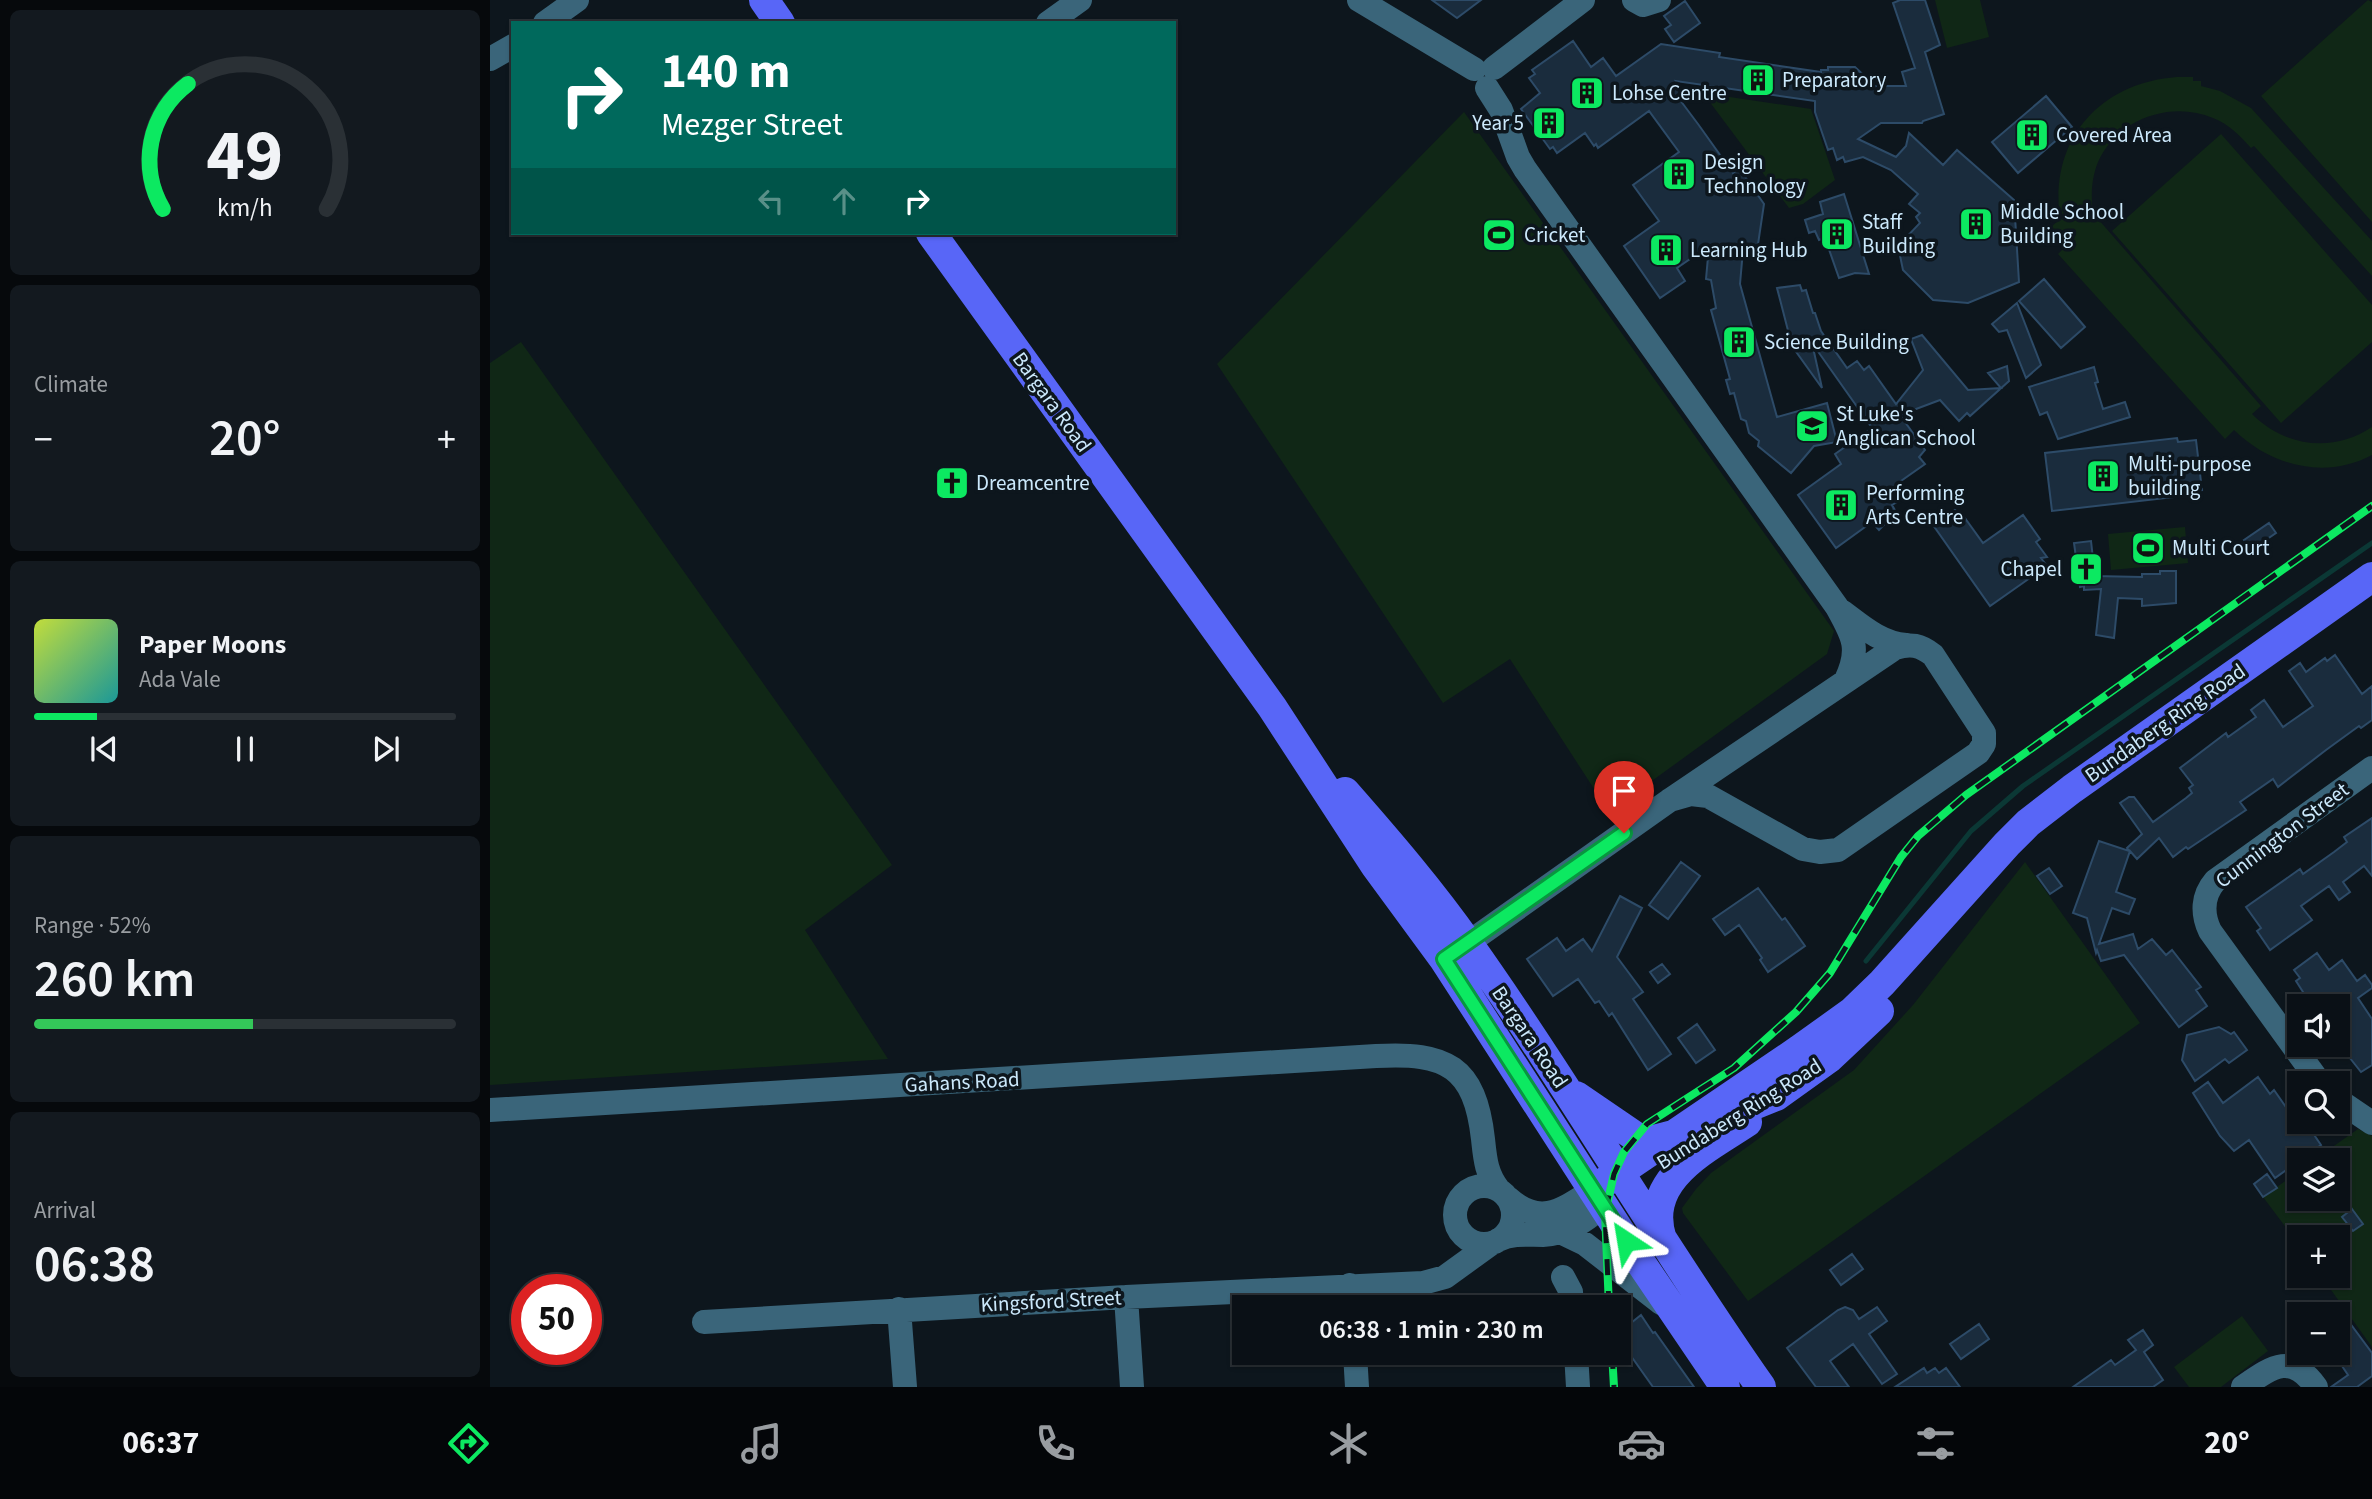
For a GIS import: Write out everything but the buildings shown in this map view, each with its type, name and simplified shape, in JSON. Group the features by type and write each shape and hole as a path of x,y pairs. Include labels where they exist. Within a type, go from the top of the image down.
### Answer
{"main road":[{"path":"764,0 779,21"},
{"name":"Bargara Road","path":"932,235 1272,707 1401,856 1598,1198 1674,1315 1725,1387"},
{"name":"Bundaberg Ring Road","path":"1623,1180 1675,1134 1852,1012 1882,983 2007,844 2049,806 2372,577"},
{"name":"Bundaberg Ring Road","path":"1598,1198 1623,1180 1741,1110 1776,1096 1829,1058 1889,1001 1939,938 1971,884"},
{"name":"Bargara Road","path":"1456,951 1564,1088 1663,1244 1761,1387"},
{"path":"1564,1088 1639,1139 1654,1140 1675,1134"},
{"path":"1663,1244 1658,1229 1657,1211 1665,1189 1688,1161 1758,1115 1776,1096"}],"street":[{"path":"548,21 578,0"},
{"path":"1051,21 1080,0"},
{"path":"1359,0 1485,75 1525,169 1837,607 1854,640 1855,652 1846,681"},
{"path":"1485,75 1583,0"},
{"path":"1634,0 1643,5 1659,0"},
{"path":"490,59 511,47"},
{"path":"1670,800 1690,794 1708,796 1803,849 1819,852 1838,850 1978,752 1984,744 1982,727 1933,655 1918,646 1886,642 1837,607"},
{"path":"1456,951 1670,800 1888,652 1906,645"},
{"name":"Cunnington Street","path":"2311,1071 2210,931 2196,903 2215,881 2372,768"},
{"name":"Gahans Road","path":"490,1110 1397,1055 1434,1061 1458,1072 1475,1095 1481,1119 1487,1170 1503,1194 1513,1217 1508,1231 1495,1241"},
{"path":"1434,1061 1453,1075 1469,1106 1472,1153 1467,1186 1456,1211 1458,1227 1463,1234 1476,1242 1495,1241 1517,1234 1543,1235 1560,1232 1581,1223 1598,1198"},
{"path":"2350,1108 2372,1123"},
{"path":"1463,1196 1480,1186 1503,1194 1528,1211 1546,1214 1598,1198"},
{"name":"Kingsford Street","path":"1355,1295 1424,1276 1445,1263 1454,1252 1458,1227"},
{"path":"1560,1232 1585,1244 1656,1297 1674,1315"},
{"name":"Kingsford Street","path":"1398,1283 1438,1280 1461,1267 1495,1241"},
{"path":"1563,1277 1571,1295"},
{"path":"1126,1297 1132,1387"},
{"name":"Kingsford Street","path":"704,1322 1126,1297 1232,1297"},
{"path":"899,1310 905,1387"},
{"path":"1356,1365 1357,1387"},
{"path":"1577,1365 1578,1387"},
{"path":"2244,1387 2271,1368 2289,1366 2305,1372 2316,1387"}],"green space":[{"path":"1935,0 1980,0 1989,37 1947,48"},
{"path":"2368,0 2372,2 2372,222 2261,96"},
{"path":"2193,77 2193,81 2201,81 2201,86 2220,91 2251,108 2372,241 2372,276 2254,146 2251,148 2224,124 2197,113 2180,111 2147,117 2118,134 2095,169 2092,192 2094,221 2098,219 2261,406 2252,414 2265,425 2279,434 2310,443 2341,441 2372,427 2372,455 2354,463 2317,468 2299,465 2265,453 2234,430 2225,439 2058,254 2067,245 2051,227 2060,219 2059,190 2063,164 2072,141 2085,121 2103,104 2124,91 2149,82"},
{"path":"1703,93 1811,109 1835,180 1803,204 1789,208"},
{"path":"1464,112 1834,631 1827,654 1609,812 1510,659 1443,703 1217,364"},
{"path":"2221,134 2372,305 2372,342 2281,423 2112,231"},
{"path":"521,342 892,865 805,930 888,1059 490,1085 490,363"},
{"name":"Multi Court","path":"2185,527 2188,563 2111,570 2108,534"},
{"path":"2025,862 2140,1023 1748,1301 1682,1208 1711,1173 1854,1070 1913,1005"},
{"path":"2358,1129 2372,1136 2372,1347 2350,1316 2350,1302 2340,1302 2330,1288 2350,1288 2350,1225 2287,1225 2287,1229 2263,1197 2287,1180 2287,1211 2350,1211 2350,1148 2331,1148"},
{"path":"2242,1316 2268,1351 2221,1387 2189,1387 2174,1367"}],"waterway":[{"path":"1866,961 1971,831 2023,786 2372,543"}],"railway":[{"path":"1608,1295 1605,1213 1614,1174 1624,1152 1647,1124 1734,1068 1796,1012 1830,973 1901,857 1918,836 1966,795 2372,506"},
{"path":"1613,1365 1614,1387"}],"place":[{"name":"Preparatory","path":"1758,80"},
{"name":"Lohse Centre","path":"1587,93"},
{"name":"Year 5","path":"1549,123"},
{"name":"Covered Area","path":"2032,135"},
{"name":"Design Technology","path":"1679,174"},
{"name":"Middle School Building","path":"1976,224"},
{"name":"Staff Building","path":"1837,234"},
{"name":"Cricket","path":"1499,235"},
{"name":"Learning Hub","path":"1666,250"},
{"name":"Science Building","path":"1739,342"},
{"name":"St Luke's Anglican School","path":"1812,426"},
{"name":"Multi-purpose building","path":"2103,476"},
{"name":"Dreamcentre","path":"952,483"},
{"name":"Performing Arts Centre","path":"1841,505"},
{"name":"Multi Court","path":"2148,548"},
{"name":"Chapel","path":"2086,569"}],"route":[{"path":"1624,833 1444,959 1626,1241"}]}
